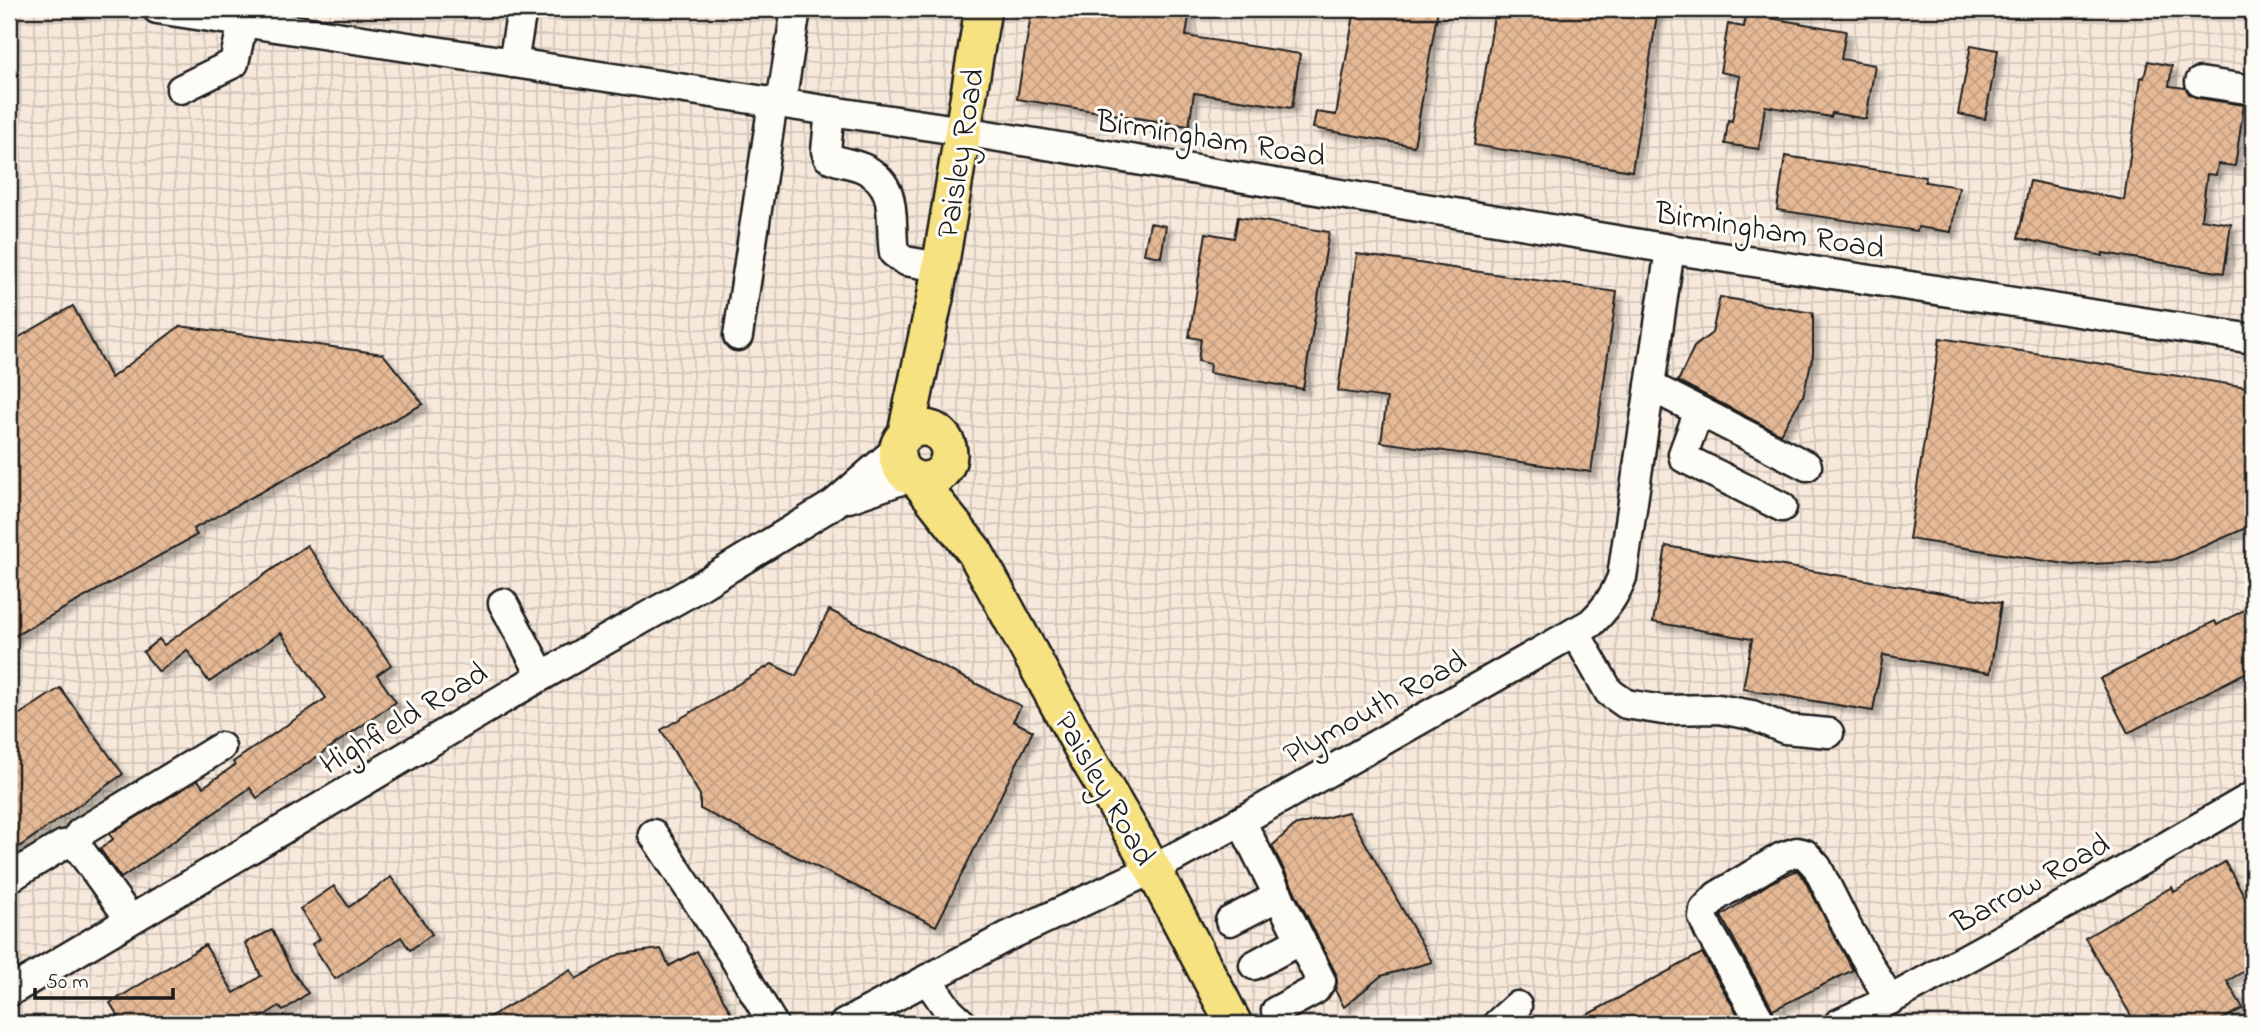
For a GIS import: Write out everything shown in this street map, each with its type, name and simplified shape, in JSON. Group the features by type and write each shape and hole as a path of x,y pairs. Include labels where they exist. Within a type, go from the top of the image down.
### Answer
{"main road":[{"name":"Paisley Road","path":"983,9 938,283 920,455 1084,752 1153,869 1234,1024"}],"street":[{"name":"Birmingham Road","path":"156,9 210,13 243,22 964,131 1670,248 2253,340"},
{"path":"513,63 522,9"},
{"path":"738,336 777,103 796,9"},
{"path":"181,89 234,63 243,22"},
{"path":"2200,82 2253,90"},
{"path":"830,111 826,151 828,157 839,163 861,167 876,175 885,184 890,197 894,253 938,283"},
{"name":"Plymouth Road","path":"844,1024 882,1016 927,979 1006,937 1153,869 1591,623 1606,609 1622,577 1670,248"},
{"path":"1650,386 1807,466"},
{"path":"1699,411 1683,454 1684,458 1782,507"},
{"name":"Highfield Road","path":"9,992 920,455"},
{"path":"503,603 542,676"},
{"path":"1575,632 1609,692 1626,704 1663,710 1718,709 1752,715 1785,729 1829,733"},
{"path":"75,843 80,833 221,747"},
{"name":"Barrow Road","path":"1838,1024 1890,1000 2250,804"},
{"path":"1241,821 1321,981 1315,990 1276,1011"},
{"path":"653,834 731,952 773,1024"},
{"path":"75,843 130,919"},
{"path":"9,878 63,845 75,843"},
{"path":"1762,1024 1709,931 1703,917 1704,910 1717,896 1783,857 1797,852 1812,859 1847,927 1890,1000"},
{"path":"1230,921 1279,896"},
{"path":"1254,965 1301,940"},
{"path":"927,979 949,1011 963,1024"}],"shaded area":[{"path":"9,9 2253,9 2253,1024 9,1024"}],"building":[{"path":"1032,9 1190,9 1186,36 1300,54 1292,108 1194,93 1189,126 1017,99"},
{"path":"1355,9 1438,9 1414,146 1313,128 1316,112 1336,115"},
{"path":"1495,9 1658,9 1632,171 1474,145"},
{"path":"1746,14 1846,31 1841,59 1875,65 1866,119 1832,113 1831,117 1765,106 1759,149 1725,144 1728,120 1732,121 1740,76 1720,72 1728,24 1744,27"},
{"path":"1971,45 1998,50 1985,119 1958,114"},
{"path":"2148,61 2172,66 2169,86 2185,88 2190,95 2198,98 2244,105 2235,166 2218,164 2216,175 2207,174 2201,219 2231,224 2224,273 2103,253 2103,256 2018,238 2030,181 2124,200 2141,77 2144,78"},
{"path":"1785,156 1925,177 1925,182 1959,187 1951,232 1918,227 1917,231 1777,210"},
{"path":"1238,217 1329,232 1303,389 1209,373 1210,364 1198,361 1201,339 1189,337 1206,233 1234,238"},
{"path":"1150,223 1166,226 1161,257 1144,254"},
{"path":"1357,254 1617,292 1591,472 1381,442 1387,398 1338,391"},
{"path":"1720,297 1813,313 1813,355 1803,396 1780,434 1678,381 1694,347 1712,333"},
{"path":"73,306 111,378 180,326 383,354 423,404 193,529 197,535 9,639 9,343"},
{"path":"1940,338 2253,388 2253,525 2172,560 2072,565 1909,539"},
{"path":"307,545 391,665 377,675 396,702 257,798 250,788 121,878 100,849 113,839 109,834 198,780 203,787 235,765 233,762 326,698 281,633 209,682 187,650 159,672 143,652 159,639 164,645"},
{"path":"1666,546 2001,603 1990,673 1883,655 1873,711 1743,689 1752,639 1653,622"},
{"path":"2253,605 2253,669 2128,733 2100,679 2215,621 2217,625"},
{"path":"829,610 1021,706 1013,721 1033,731 936,926 700,809 700,795 661,730 772,664 796,676"},
{"path":"60,688 123,774 9,854 9,721"},
{"path":"1348,812 1432,962 1381,976 1344,1007 1335,990 1336,974 1272,846 1294,826"},
{"path":"2225,862 2253,911 2253,966 2227,981 2243,1008 2214,1024 2136,1024 2085,938 2172,887 2174,892"},
{"path":"1797,870 1853,970 1773,1010 1721,916 1770,883"},
{"path":"391,877 432,934 410,950 401,937 335,979 312,944 320,939 300,909 334,886 349,907"},
{"path":"272,930 292,971 308,993 283,1011 279,1006 251,1024 123,1024 110,1003 205,945 234,993 261,976 245,943"},
{"path":"661,949 669,966 697,951 737,1024 477,1024 571,970 576,979 620,954"},
{"path":"1702,953 1743,1024 1570,1024"}]}
